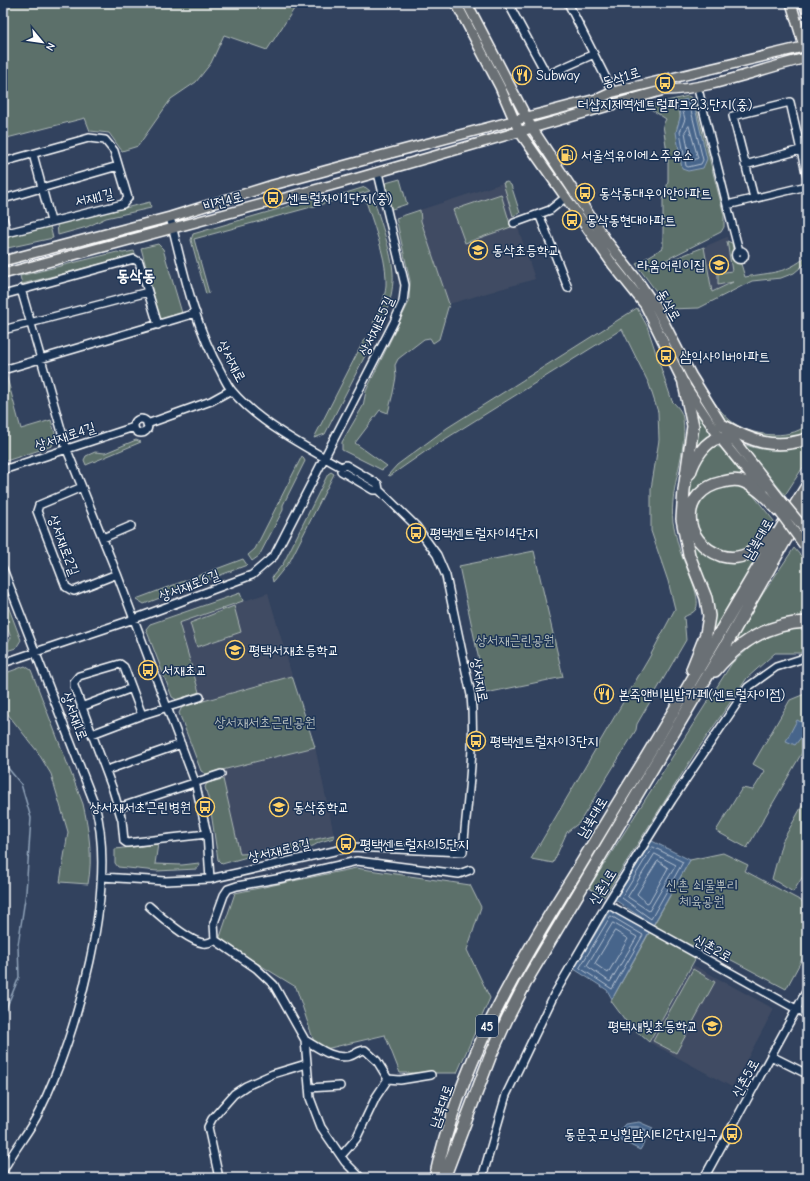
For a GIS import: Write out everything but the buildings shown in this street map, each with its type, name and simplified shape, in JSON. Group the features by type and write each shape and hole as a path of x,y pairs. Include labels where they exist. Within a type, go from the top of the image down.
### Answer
{"highway":[{"path":"683,696 686,682 706,634 709,616 706,598 688,548 682,519 684,490 693,426 684,384"},
{"path":"722,425 741,436 762,444 785,444 807,439"},
{"path":"684,490 698,456 710,442 720,438 733,440"},
{"path":"781,507 752,486 742,481 730,480 714,484 702,492 692,505 691,524 700,544 711,552 733,557 748,555 762,546 807,480"},
{"name":"남북대로","path":"435,1178 456,1104 484,1034 507,987 552,909 683,696 807,486"},
{"name":"남북대로","path":"444,1178 490,1057 521,992 576,894 695,697 807,502"},
{"path":"770,568 807,516"},
{"path":"695,697 718,668 756,634 771,628 796,622 807,622"}],"main road":[{"name":"동삭로","path":"456,3 500,87 519,131 612,265 645,305 684,384 720,438 781,507 807,532"},
{"name":"동삭로","path":"467,3 532,128 606,240 638,280 656,307 691,375 722,425 781,507 806,547"},
{"path":"792,3 806,47"},
{"path":"804,3 807,12"},
{"name":"동삭1로","path":"514,119 600,98 614,92 806,47"},
{"name":"동삭1로","path":"519,131 664,90 696,86 751,74 786,62 807,58"},
{"name":"비전4로","path":"3,261 170,217 273,185 514,119"},
{"name":"비전4로","path":"3,274 378,173 519,131"},
{"path":"781,507 788,505 807,528"}],"street":[{"path":"508,3 547,75 594,54"},
{"path":"568,3 614,92"},
{"path":"699,93 739,251"},
{"path":"754,198 733,116 790,102 807,177"},
{"path":"3,162 89,138 105,140 114,152 118,166"},
{"path":"745,165 800,150"},
{"path":"33,154 51,221"},
{"name":"서재1길","path":"3,199 43,189 118,166 128,195 125,203 5,233 3,218"},
{"name":"상서재로5길","path":"324,457 403,302 405,285 378,173"},
{"path":"727,205 807,186"},
{"path":"514,222 550,210 566,197"},
{"path":"539,214 568,288"},
{"name":"상서재로","path":"170,217 196,313 210,353 231,390 265,421 324,457 341,466 346,465 378,484 379,490 416,526 438,555 446,576 471,695 473,712 473,741 463,852"},
{"path":"3,294 134,259 139,262 158,325"},
{"path":"21,289 39,358 67,450 168,706 195,782 207,834 210,878"},
{"path":"3,330 148,292"},
{"path":"3,370 39,358 196,313"},
{"name":"상서재로4길","path":"3,470 134,427 136,421 140,419 144,420 147,424 211,401 231,390"},
{"name":"상서재로6길","path":"3,663 134,619 252,575 274,556 324,457"},
{"name":"상서재로2길","path":"82,487 39,505 37,511 66,587 74,591 117,574"},
{"path":"103,538 131,526"},
{"name":"상서재1로","path":"3,569 95,805 100,823 102,877 95,934 78,1009 58,1072 39,1114 10,1157 3,1171"},
{"name":"신촌1로","path":"482,1177 506,1095 554,995 607,904 672,800 748,687 776,667 801,659 807,659"},
{"path":"142,714 124,668 120,664 79,676 76,679 74,686 106,770 122,820 122,838 127,843 207,834"},
{"path":"81,707 132,688"},
{"path":"92,734 142,714 200,697"},
{"path":"106,770 181,744"},
{"path":"118,808 221,774"},
{"name":"상서재로8길","path":"102,877 165,881 210,878 352,847 463,852"},
{"path":"215,940 214,923 224,895 228,889 237,886 282,878 357,861 459,874 470,870"},
{"name":"신촌2로","path":"607,904 807,1015"},
{"path":"149,906 166,921 195,940 203,943 215,940 256,968 274,985 305,1040 310,1098 321,1127 341,1156 361,1178"},
{"name":"신촌5로","path":"704,1178 807,990"},
{"path":"305,1040 329,1054 339,1057 350,1056 360,1050 365,1050 378,1061 388,1079"},
{"path":"772,1056 807,1074"},
{"path":"219,1178 208,1127 212,1119 234,1094 246,1086 273,1074 306,1064"},
{"path":"388,1079 400,1080 432,1075"},
{"path":"341,1156 356,1139 376,1097 388,1079"},
{"path":"309,1088 340,1086"},
{"path":"482,1177 490,1178"}],"shaded area":[{"name":"동삭초등학교","path":"503,183 535,279 449,304 421,221 420,210"},
{"name":"라움어린이집","path":"727,237 733,282 711,292 704,247"},
{"name":"평택서재초등학교","path":"268,593 292,676 202,702 179,623"},
{"name":"동삭중학교","path":"315,747 334,835 257,853 240,854 221,770"},
{"name":"평택새빛초등학교","path":"693,965 774,1009 732,1087 649,1042"}],"green space":[{"path":"3,3 298,3 267,50 224,35 211,63 196,82 171,99 138,146 122,151 109,133 90,131 85,118 3,139"},
{"path":"688,96 694,99 724,215 724,227 721,232 648,269 704,247 712,292 733,282 718,285 718,273 732,271 727,241 732,243 734,257 741,261 745,259 741,264 745,277 785,269 807,256 807,262 794,273 781,278 752,281 699,308 669,309 636,264 663,248 663,200 668,182 668,159 663,125 666,119 646,106","holes":["677,102 703,168 677,127 680,116 679,111 675,106"]},
{"path":"400,179 407,204 389,210 382,184"},
{"path":"507,182 511,185 520,213 513,216 503,183"},
{"path":"365,187 370,191 194,239 209,293 206,294 191,240 193,234 316,198 327,199"},
{"path":"501,194 511,227 465,243 453,210"},
{"path":"373,196 392,262 393,272 391,297 381,323 373,323 384,297 386,285 384,260 365,198"},
{"path":"150,202 151,208 106,218 87,227 58,235 57,224"},
{"path":"420,210 421,221 449,304 439,339 433,343 430,338 424,339 398,359 395,365 396,377 388,413 380,410 355,443 387,466 382,470 342,450 342,442 363,406 366,391 409,302 410,281 396,218"},
{"path":"50,226 53,238 3,249 3,238"},
{"path":"158,244 163,249 182,313 162,319 159,316 141,248"},
{"path":"134,251 136,255 22,284 20,276 117,252 123,253"},
{"path":"637,308 647,326 672,401 682,414 684,431 683,444 672,509 673,522 680,551 695,589 697,604 696,609 692,613 684,617 686,640 637,724 636,730 579,823 567,832 553,863 531,859 649,658 675,609 668,581 651,531 651,489 659,440 658,412 649,384 622,329 426,451 390,476 388,475 397,465 447,428"},
{"path":"365,338 370,346 325,434 314,438"},
{"path":"3,374 6,374 21,429 51,420 56,437 52,446 3,462"},
{"path":"698,379 727,418 739,426 758,433 780,435 799,430 807,425 807,433 796,437 775,440 754,437 744,433 722,418"},
{"path":"694,408 709,429 709,438 692,460"},
{"path":"136,440 141,442 86,465 84,460 86,456 95,452 105,453"},
{"path":"807,442 807,461 785,495 743,444 759,449 783,450 799,446"},
{"path":"713,446 720,447 749,483 719,480 688,515 711,555 762,550 707,644 699,574 686,523 691,475 698,460"},
{"path":"302,456 305,461 283,505 283,510 259,556 252,561 248,555 255,549"},
{"path":"331,472 334,474 290,561 273,582 272,577 283,564 328,474"},
{"path":"733,484 749,490 774,521 767,536 741,553 716,551 693,526 696,504 713,487"},
{"path":"794,548 800,555 807,559 807,616 793,618 729,650 758,601"},
{"name":"상서재근린공원","path":"534,551 563,677 486,693 459,566"},
{"path":"243,559 247,565 144,604 136,599"},
{"path":"3,593 21,640 16,648 3,652 3,644 7,643 11,638 3,615"},
{"path":"240,593 243,601 179,623 199,692 177,700 172,697 146,629 150,624"},
{"path":"234,606 241,632 197,647 190,623"},
{"path":"795,627 807,628 807,653 775,653 747,678 694,755 604,897 589,888 732,663 762,637"},
{"path":"25,666 31,670 83,804 90,844 88,884 60,882 68,832 51,774 37,751 3,708 3,674"},
{"name":"상서재서초근린공원","path":"292,676 315,747 206,774 201,771 179,713 182,707"},
{"path":"807,693 807,744 747,848 716,831 742,788 753,790 765,771 753,764 790,700"},
{"path":"223,779 240,854 257,853 334,835 334,838 320,842 313,846 257,858 247,857 222,864 218,860 210,805 205,787 207,783"},
{"path":"807,797 807,870 793,892 772,879 782,842"},
{"path":"158,844 155,864 182,865 199,863 200,865 197,869 157,871 118,867 115,863 115,849"},
{"name":"신촌 쇠물뿌리 체육공원","path":"723,853 748,865 745,871 807,904 807,950 786,989 703,945 649,1042 628,1024 611,1001 690,860"},
{"path":"356,868 470,885 481,907 467,950 490,998 457,1073 400,1073 385,1035 317,1051 296,987 219,940 235,893"},
{"path":"693,969 715,982 676,1053 653,1041"}],"water":[{"path":"687,99 694,104 707,159 703,168 688,171 682,169 676,132 681,114 675,105 677,102"},
{"path":"797,720 803,723 807,730 795,745 786,741"},
{"path":"652,841 690,860 653,925 615,900"},
{"path":"610,910 649,932 612,999 607,990 574,969"},
{"path":"639,1122 653,1128 640,1150 614,1137 625,1124"}],"waterway":[{"path":"3,762 21,784 31,818 26,892 18,945 19,977 3,1016"}],"place":[{"name":"Subway","path":"522,75"},
{"name":"더샵지제역센트럴파크2,3,단지(중)","path":"665,83"},
{"name":"서울석유이에스주유소","path":"567,155"},
{"name":"동삭동대우이안아파트","path":"585,193"},
{"name":"센트럴자이1단지(중)","path":"273,198"},
{"name":"동삭동현대아파트","path":"572,220"},
{"name":"동삭초등학교","path":"478,250"},
{"name":"라움어린이집","path":"719,265"},
{"name":"삼익사이버아파트","path":"666,356"},
{"name":"평택센트럴자이4단지","path":"416,533"},
{"name":"평택서재초등학교","path":"235,650"},
{"name":"서재초교","path":"148,670"},
{"name":"본죽앤비빔밥카페(센트럴자이점)","path":"604,694"},
{"name":"평택센트럴자이3단지","path":"476,741"},
{"name":"상서재서초근린병원","path":"205,807"},
{"name":"동삭중학교","path":"279,807"},
{"name":"평택센트럴자이5단지","path":"346,844"},
{"name":"평택새빛초등학교","path":"712,1026"},
{"name":"동문굿모닝힐맘시티2단지입구","path":"732,1134"}],"district":[{"name":"동삭동","path":"136,275"}]}
